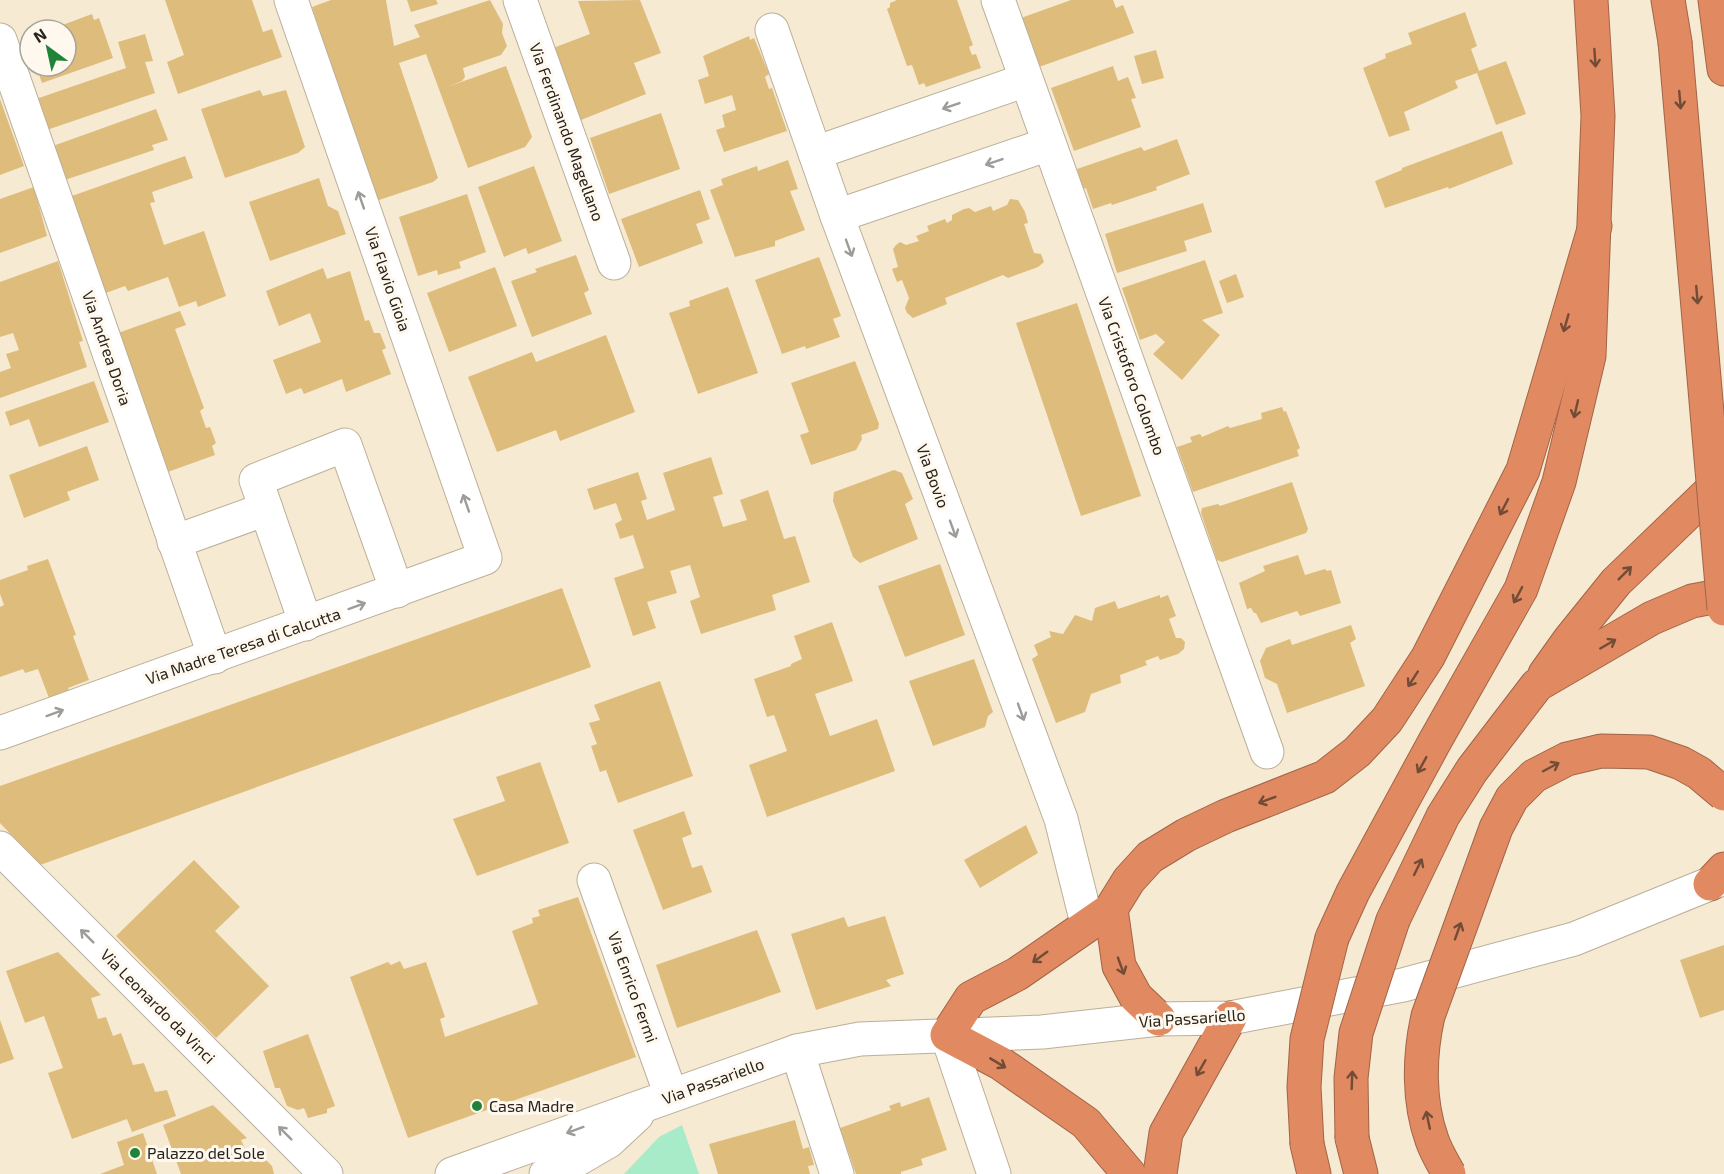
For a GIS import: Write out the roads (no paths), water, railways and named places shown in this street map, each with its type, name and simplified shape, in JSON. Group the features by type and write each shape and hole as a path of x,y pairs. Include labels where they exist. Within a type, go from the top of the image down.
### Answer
{"highway":[{"path":"1311,1159 1304,1087 1307,1039 1332,938 1358,881 1521,589 1559,482 1589,356 1598,116 1591,0"},
{"path":"1668,0 1675,42 1724,609"},
{"path":"1715,0 1724,69"},
{"path":"1129,1174 1086,1123 1000,1063 946,1035 970,998 1017,974 1099,916 1150,857 1186,835 1226,816 1324,777 1358,752 1387,720 1428,657 1523,470 1595,226"},
{"path":"1361,1174 1352,1138 1352,1078 1356,1033 1393,920 1443,816 1472,770 1570,639 1616,582 1724,478"},
{"path":"1537,685 1652,618 1692,601 1724,594"},
{"path":"1449,1174 1432,1141 1424,1103 1421,1044 1428,1016 1496,828 1512,798 1534,776 1551,767 1567,759 1601,751 1649,753 1681,763 1699,773 1724,794"},
{"path":"1099,916 1119,966 1136,997 1159,1019"},
{"path":"1160,1174 1166,1132 1230,1018"}],"street":[{"name":"Via Flavio Gioia","path":"291,0 485,558"},
{"name":"Via Ferdinando Magellano","path":"520,0 614,263"},
{"name":"Via Cristoforo Colombo","path":"998,0 1267,752"},
{"name":"Via Bovio","path":"772,30 837,216 1099,916"},
{"name":"Via Andrea Doria","path":"0,40 215,657"},
{"path":"814,153 1026,80"},
{"path":"837,216 1049,144"},
{"path":"306,624 256,480 345,445 397,591"},
{"path":"174,542 266,509"},
{"name":"Via Madre Teresa di Calcutta","path":"0,733 485,558"},
{"name":"Via Leonardo da Vinci","path":"0,848 319,1171"},
{"name":"Via Passariello","path":"452,1174 797,1051 860,1039 1042,1032 1159,1019 1230,1018 1403,985 1574,939 1719,877"},
{"name":"Via Enrico Fermi","path":"594,880 660,1099"},
{"path":"946,1035 994,1174"},
{"path":"797,1051 837,1174"},
{"name":"Via Passariello","path":"546,1174 609,1141 660,1099"}],"place":[{"name":"Casa Madre","path":"477,1106"},
{"name":"Palazzo del Sole","path":"135,1153"}]}
